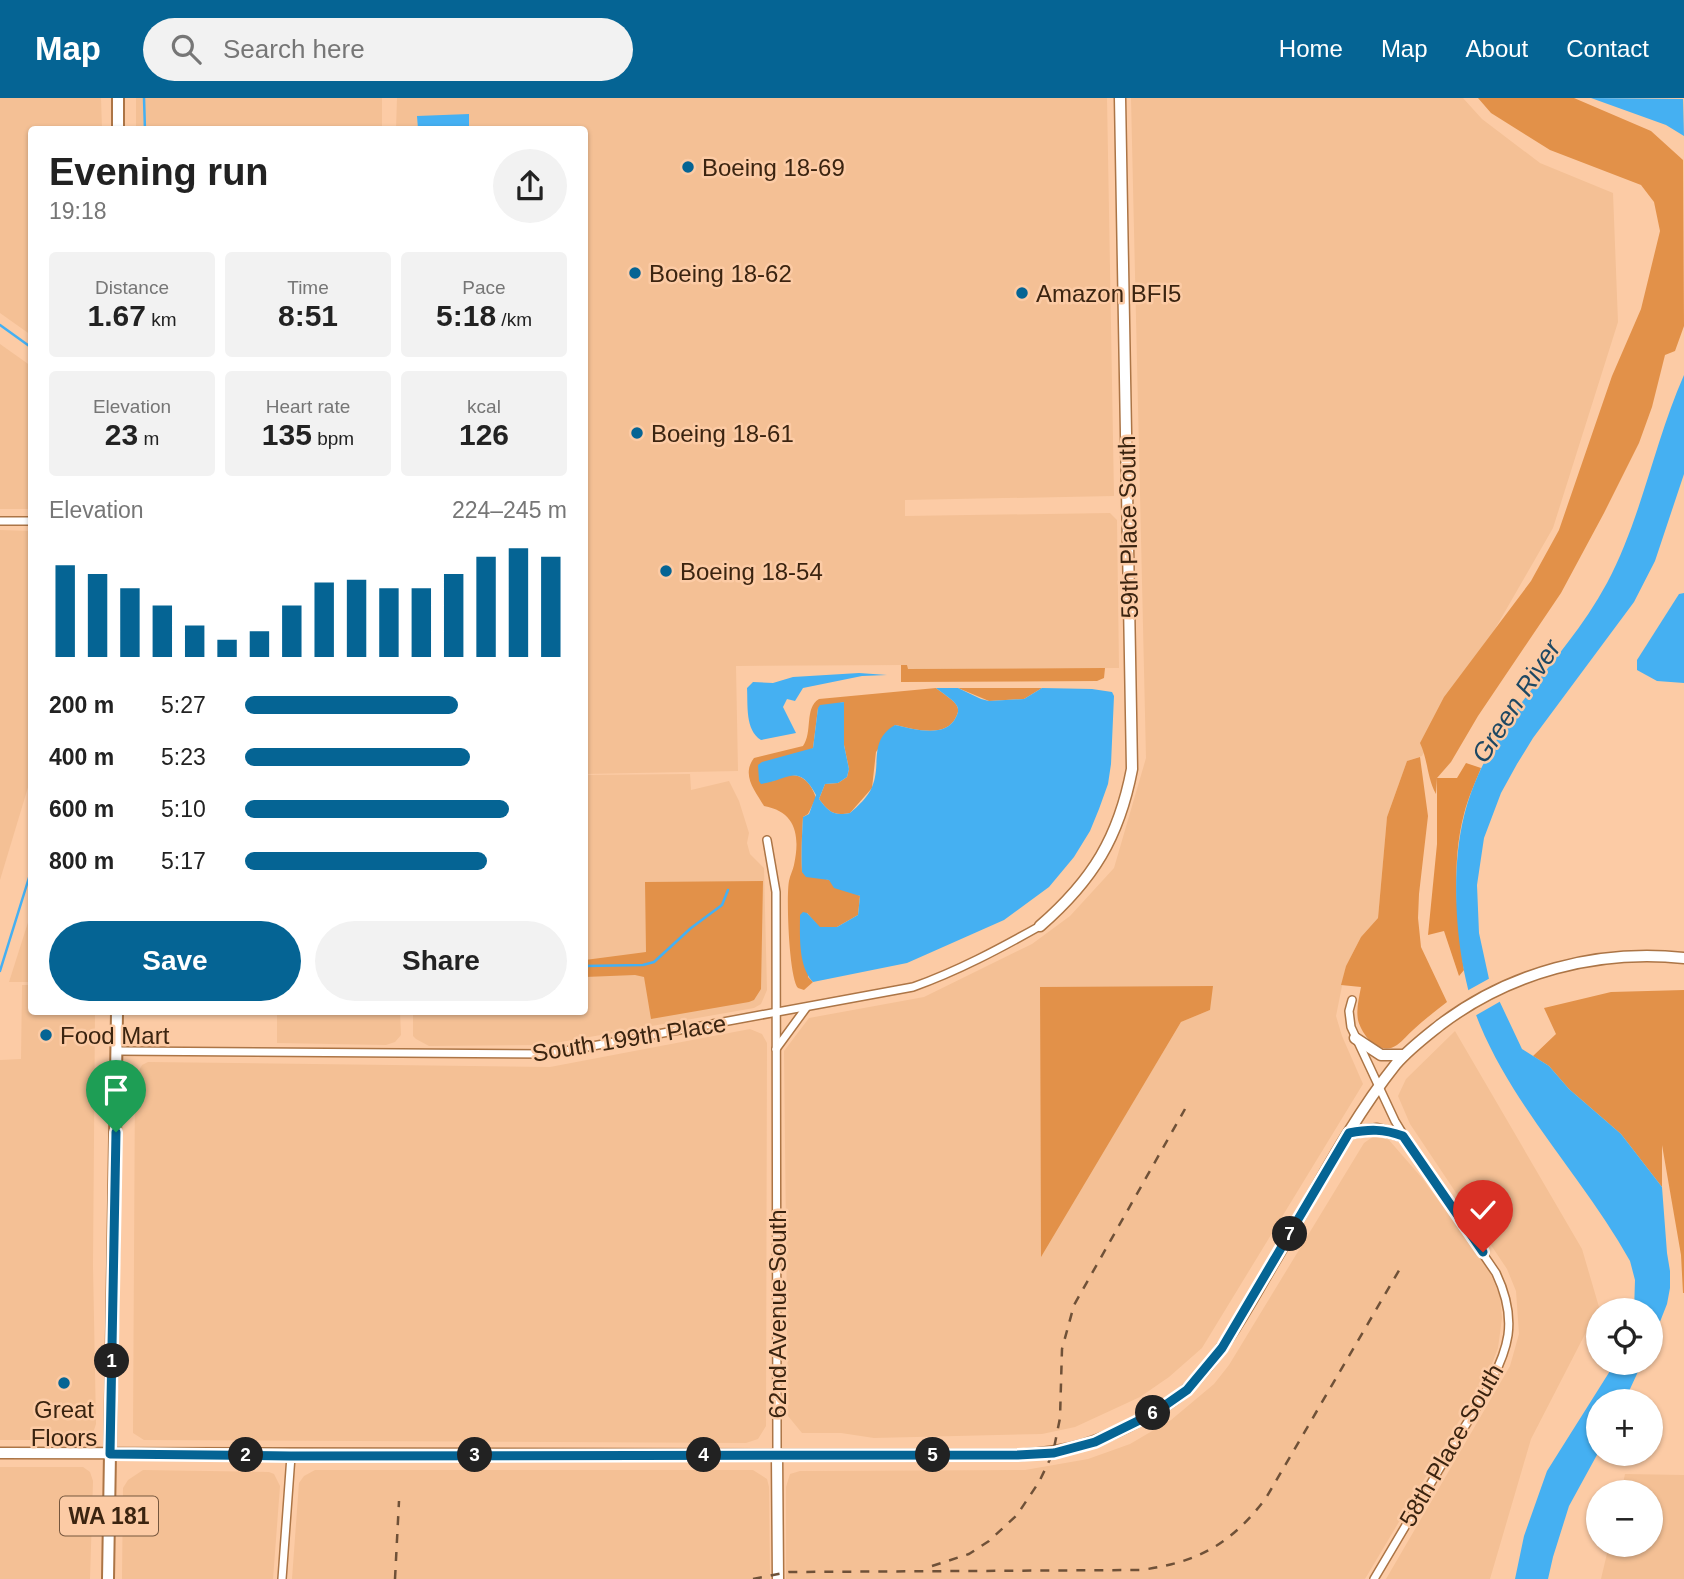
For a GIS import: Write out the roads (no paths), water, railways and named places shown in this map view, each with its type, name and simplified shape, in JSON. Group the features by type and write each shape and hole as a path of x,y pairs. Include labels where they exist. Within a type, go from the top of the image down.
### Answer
{"main road":[{"path":"118,98 118,126"},
{"name":"59th Place South","path":"1040,926 1087,879 1102,856 1116,830 1132,769 1120,98"},
{"path":"0,1453 291,1456 1018,1455 1054,1453 1095,1442 1154,1413 1187,1390 1222,1348 1378,1088 1405,1055 1449,1018 1512,982 1559,967 1621,956 1684,958"},
{"name":"WA 181","path":"108,1579 117,1015"},
{"path":"1355,1038 1381,1055 1405,1055"},
{"path":"1349,1133 1377,1129 1403,1136"},
{"name":"62nd Avenue South","path":"777,1455 778,1579"}],"street":[{"path":"0,521 28,521"},
{"name":"62nd Avenue South","path":"767,839 776,892 777,1455"},
{"name":"South 199th Place","path":"117,1051 528,1056 549,1054 913,987 941,977 1040,926"},
{"name":"58th Place South","path":"1352,1000 1349,1020 1378,1088 1403,1136 1496,1273 1508,1308 1508,1336 1498,1365 1374,1579"},
{"path":"776,1050 806,1008"},
{"path":"282,1579 291,1456"}],"water":[{"path":"1591,98 1683,99 1684,136 1666,125"},
{"path":"469,114 469,126 418,126 417,116"},
{"path":"1684,375 1684,474 1655,561 1634,602 1533,738 1501,793 1484,838 1477,885 1479,933 1489,979 1522,1049 1549,1066 1569,1089 1621,1134 1662,1187 1670,1271 1670,1288 1663,1314 1663,1298 1634,1298 1635,1280 1630,1261 1593,1202 1531,1116 1495,1057 1480,1025 1465,977 1456,893 1459,840 1478,775 1507,724 1575,633 1607,583 1630,532"},
{"path":"1684,593 1684,683 1657,681 1637,670 1637,660 1679,594"},
{"path":"859,673 887,675 862,676 803,688 795,701 787,699 783,707 796,733 761,740 752,730 748,717 747,688 753,682 773,683 793,677"},
{"path":"936,688 958,688 989,701 1024,699 1042,688 1112,692 1114,696 1108,784 1090,831 1074,857 1049,887 1004,920 907,963 813,982 802,959 800,915 807,913 820,927 837,927 858,915 860,896 834,888 829,880 806,877 802,872 803,817 809,814 816,795 810,785 798,776 761,784 758,765 813,748 820,705 844,702 844,745 849,769 847,777 838,783 825,784 819,799 832,812 850,813 872,787 878,746 887,731 895,725 937,730 951,724 956,717 958,707"},
{"path":"1607,1375 1636,1375 1630,1389 1599,1389"},
{"path":"1586,1409 1586,1466 1591,1466 1569,1506 1548,1579 1515,1579 1524,1536 1547,1471"}],"waterway":[{"path":"144,98 145,126"},
{"path":"0,325 28,345"},
{"path":"0,971 28,881"},
{"path":"588,966 643,965 654,962 691,928 722,905 728,890"}],"railway":[{"path":"932,1566 969,1554 989,1541 1017,1515 1039,1482 1053,1453 1060,1418 1062,1349 1074,1305 1185,1109"},
{"path":"753,1579 789,1572 1141,1570 1197,1556 1240,1528 1266,1498 1401,1267"},
{"path":"395,1579 399,1501"}],"place":[{"name":"Boeing 18-69","path":"688,167"},
{"name":"Boeing 18-62","path":"635,273"},
{"name":"Amazon BFI5","path":"1022,293"},
{"name":"Boeing 18-61","path":"637,433"},
{"name":"Boeing 18-54","path":"666,571"},
{"name":"Food Mart","path":"46,1035"},
{"name":"Great Floors","path":"64,1383"}],"water label":[{"name":"Green River","path":"1516,701"}]}
